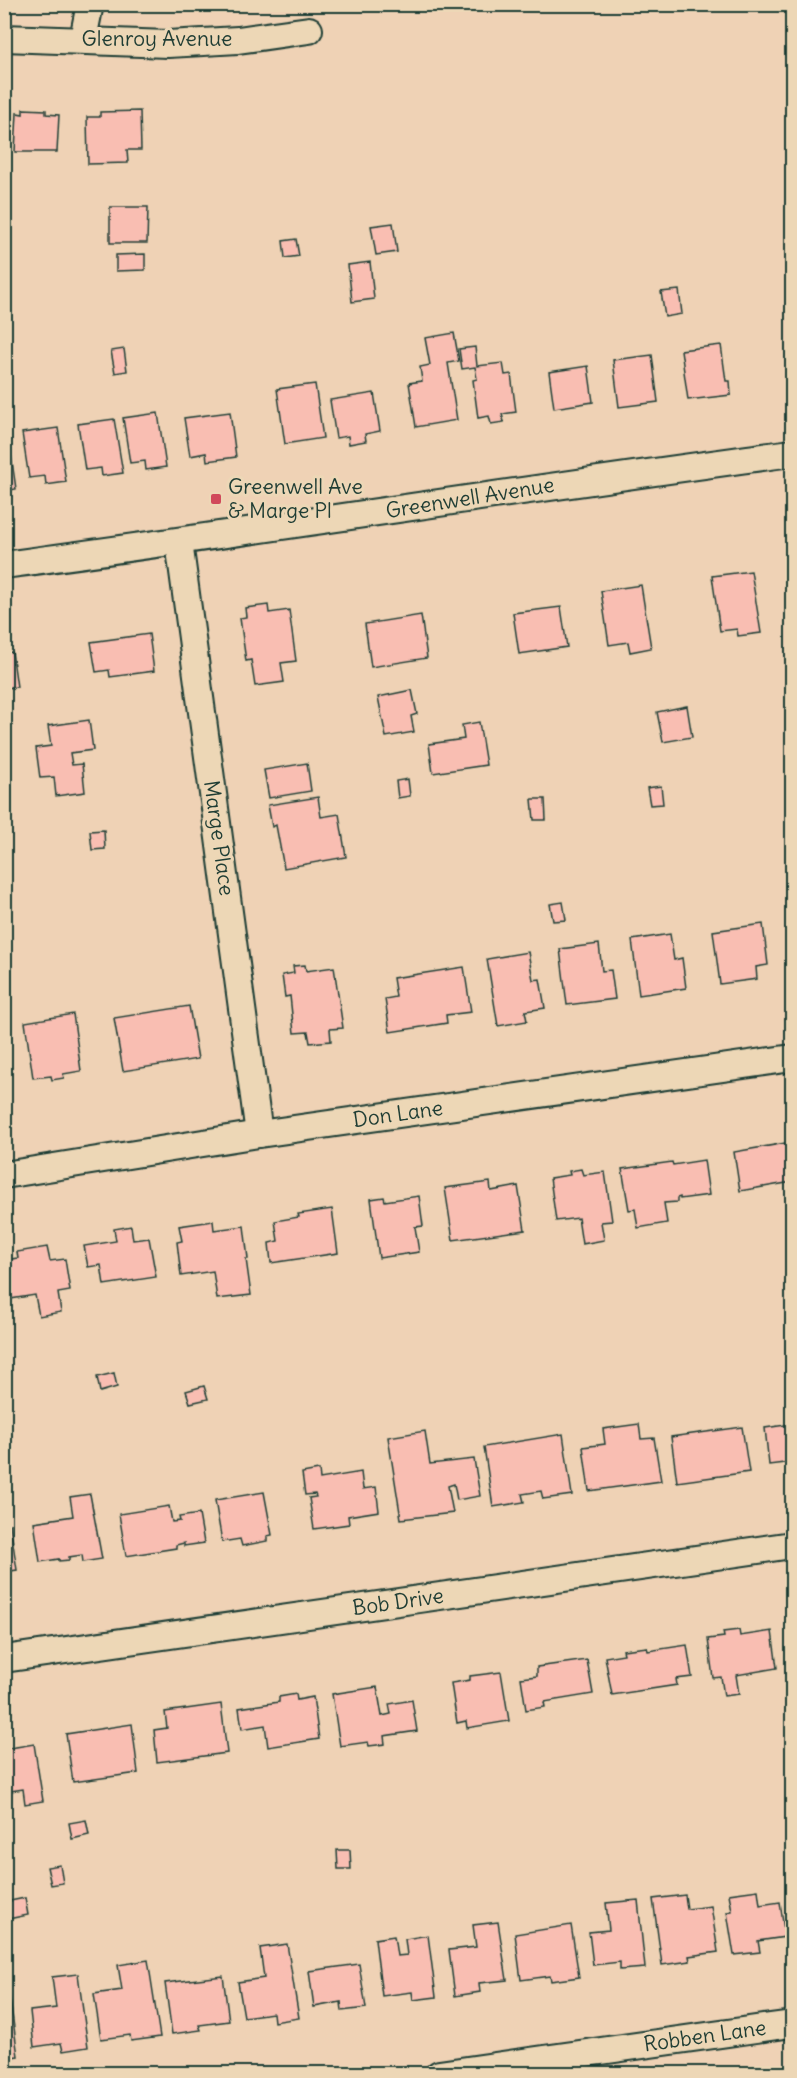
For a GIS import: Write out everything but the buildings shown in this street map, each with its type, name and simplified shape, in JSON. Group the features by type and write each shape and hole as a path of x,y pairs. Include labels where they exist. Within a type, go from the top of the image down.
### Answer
{"street":[{"path":"83,39 90,4"},
{"name":"Glenroy Avenue","path":"4,38 83,39 168,44 238,40 309,30"},
{"name":"Greenwell Avenue","path":"4,565 179,542 574,482 792,453"},
{"name":"Marge Place","path":"179,542 259,1134"},
{"name":"Don Lane","path":"4,1175 259,1134 792,1058"},
{"name":"Bob Drive","path":"4,1659 792,1545"},
{"name":"Robben Lane","path":"439,2073 485,2070 792,2024"}],"place":[{"name":"Greenwell Ave & Marge Pl","path":"216,499"}]}
